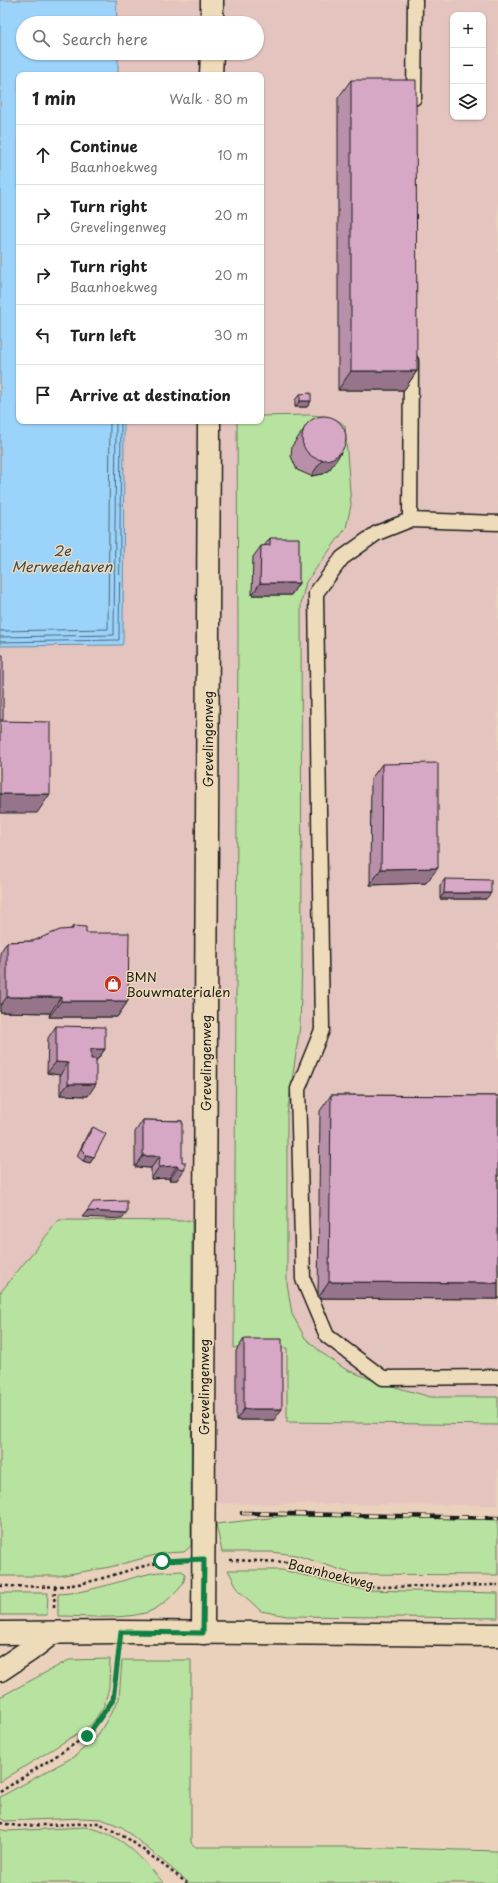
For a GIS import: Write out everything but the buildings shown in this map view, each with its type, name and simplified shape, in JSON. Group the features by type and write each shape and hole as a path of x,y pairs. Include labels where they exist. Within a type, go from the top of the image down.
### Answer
{"street":[{"path":"212,0 212,16"},
{"path":"211,72 212,60"},
{"name":"Grevelingenweg","path":"203,1633 210,424"},
{"path":"0,1633 121,1632 498,1635"},
{"path":"0,1670 52,1633"}],"lane":[{"path":"414,110 415,0"},
{"path":"410,520 411,347"},
{"path":"498,523 410,520 378,533 342,558 316,593 322,1030 298,1089 303,1279 327,1336 383,1378 498,1377"}],"path":[{"name":"Baanhoekweg","path":"0,1586 54,1586 87,1583 162,1561 204,1559 286,1562 372,1587 498,1585"},
{"path":"0,1792 87,1736 113,1700 121,1632"},
{"path":"0,1823 18,1826 99,1822 130,1840 187,1883"}],"shaded area":[{"path":"0,0 498,0 498,1505 0,1502"}],"green space":[{"path":"264,416 323,416 333,418 345,426 351,505 346,528 306,582 301,603 302,960 300,1026 287,1115 287,1283 292,1314 305,1338 322,1353 345,1369 378,1382 431,1397 498,1397 498,1425 287,1422 287,1348 234,1348 238,636 237,424 264,424"},
{"path":"59,1220 192,1221 191,1546 184,1552 163,1553 110,1567 58,1576 0,1576 0,1293"},
{"path":"286,1516 498,1517 498,1575 353,1574 296,1555 271,1552 222,1552 216,1524"},
{"path":"228,1570 282,1570 365,1590 498,1593 498,1618 287,1616 261,1611 239,1591"},
{"path":"182,1571 185,1574 185,1577 180,1588 164,1603 149,1612 113,1617 58,1616 58,1594 92,1589 152,1573"},
{"path":"0,1593 48,1593 47,1615 0,1615"},
{"path":"110,1659 109,1687 104,1706 91,1725 0,1782 0,1697 69,1660"},
{"path":"122,1660 191,1660 191,1843 196,1847 348,1847 498,1851 498,1883 189,1883 122,1827 101,1819 82,1818 4,1821 0,1817 0,1797 75,1756 97,1737 119,1699"},
{"path":"85,1827 99,1830 120,1841 138,1855 164,1883 0,1883 0,1829 7,1831"}],"water":[{"name":"2e Merwedehaven","path":"0,0 116,0 117,16 16,16 16,60 118,60 118,72 16,72 16,424 124,424 123,642 122,645 0,646"}],"railway":[{"path":"242,1513 498,1518"}],"place":[{"name":"BMN Bouwmaterialen","path":"113,984"}],"route":[{"path":"87,1736 113,1700 121,1632 203,1633 204,1559 162,1561"}]}
